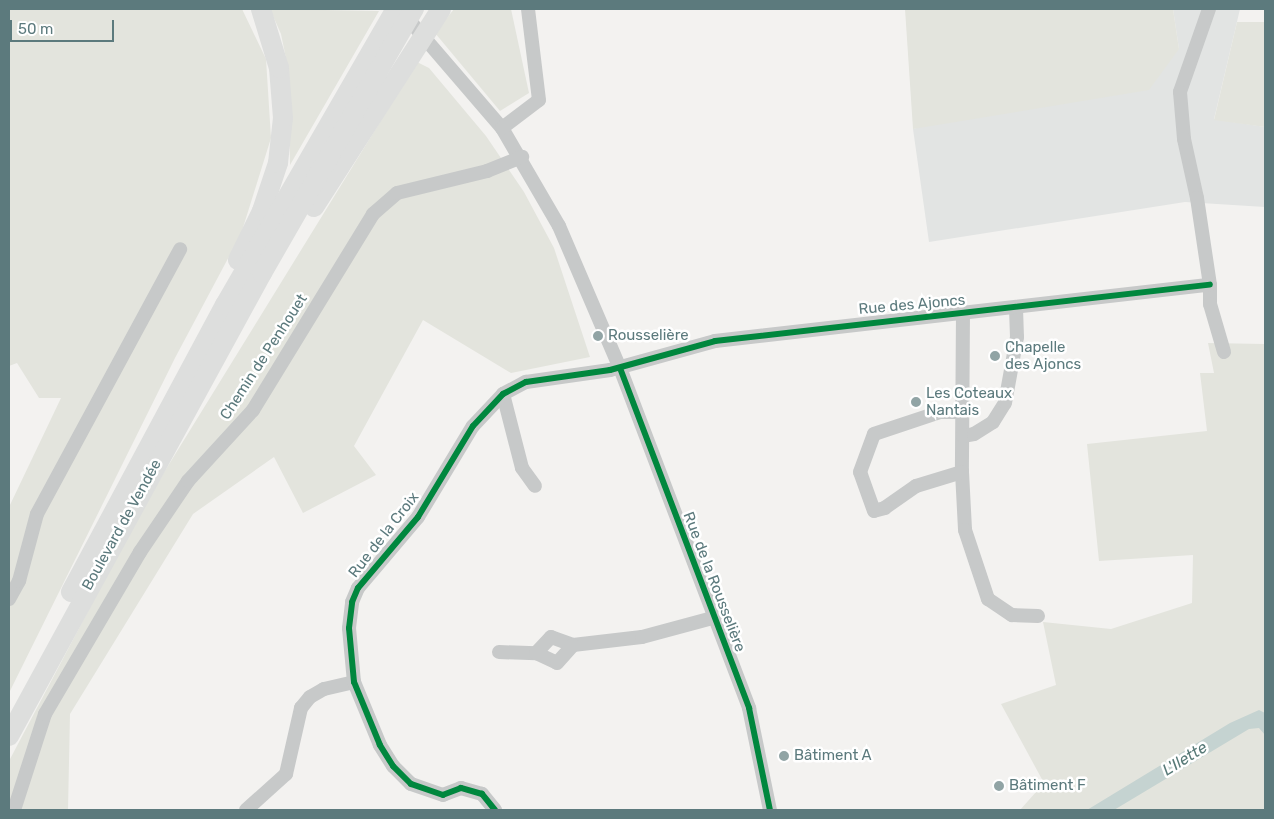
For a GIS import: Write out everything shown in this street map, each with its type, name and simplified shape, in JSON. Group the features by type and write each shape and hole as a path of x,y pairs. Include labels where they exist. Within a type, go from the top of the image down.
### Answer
{"highway":[{"path":"232,311 225,284 262,211 278,163 282,118 280,68 260,9"},
{"path":"232,311 398,9"},
{"path":"255,269 414,9"},
{"path":"232,311 249,309 442,9"},
{"name":"Boulevard de Vendée","path":"9,711 122,496 232,311"},
{"name":"Boulevard de Vendée","path":"9,736 232,311"}],"street":[{"name":"Rue de la Rousselière","path":"398,9 440,54 502,128 522,157 559,226 620,368 749,708 770,810"},
{"path":"502,128 539,100 528,9"},
{"path":"1210,9 1180,92 1184,139 1197,198 1210,285 1210,304 1224,352"},
{"name":"Chemin de Penhouet","path":"14,810 45,714 140,552 188,481 253,410 373,214 397,193 487,171 522,157"},
{"path":"9,599 19,581 37,514 180,249"},
{"name":"Rue des Ajoncs","path":"620,368 715,340 1210,285"},
{"path":"963,436 974,434 993,422 1005,403 1016,336 1016,308"},
{"path":"963,312 964,412 962,472 965,530 988,599 1012,615 1038,616"},
{"name":"Rue de la Croix","path":"494,810 482,794 461,788 443,794 411,784 393,766 380,745 354,682 349,628 352,602 358,588 418,517 473,426 502,394 526,382 620,368"},
{"path":"502,394 522,468 535,486"},
{"path":"962,472 916,486 885,508 874,510 860,472 874,434 940,412 964,412"},
{"path":"536,654 551,637 573,645 642,637 714,618"},
{"path":"499,652 536,654 557,662 573,645"},
{"path":"246,810 286,774 301,708 310,697 324,689 354,682"}],"shaded area":[{"path":"9,9 242,9 266,59 271,138 241,234 175,358 9,693 9,507 61,398 39,398 17,363 9,366"},
{"path":"270,9 379,11 290,165 289,73 281,34"},
{"path":"454,9 511,9 529,93 500,111 435,33"},
{"path":"905,9 1173,9 1179,49 1149,90 913,129"},
{"path":"1173,9 1240,9 1214,119 1265,127 1265,207 1185,202 929,242 913,129 1179,49"},
{"path":"1237,22 1265,22 1265,127 1214,120"},
{"path":"417,62 429,68 486,136 524,192 554,248 590,357 511,373 423,320 354,446 376,475 303,513 274,457 193,514 70,714 68,810 9,810 9,761 115,560 163,474"},
{"path":"1208,343 1265,344 1265,810 1020,810 1044,783 1001,704 1056,685 1043,622 1111,629 1192,603 1193,555 1099,561 1087,444 1207,431 1200,373 1214,373"}],"water":[{"name":"L'Ilette","path":"1259,710 1265,713 1265,735 1259,728 1249,729 1114,810 1087,810 1230,723"}],"cycle path":[{"path":"495,810 482,794 461,788 443,795 411,784 393,766 380,745 354,682 349,628 352,602 358,588 418,517 473,426 503,394 526,382 610,370 715,341 1210,285"},
{"path":"620,368 749,708 770,810"}],"place":[{"name":"Rousselière","path":"598,336"},
{"name":"Chapelle des Ajoncs","path":"995,356"},
{"name":"Les Coteaux Nantais","path":"916,402"},
{"name":"Bâtiment A","path":"784,756"},
{"name":"Bâtiment F","path":"999,786"}]}
